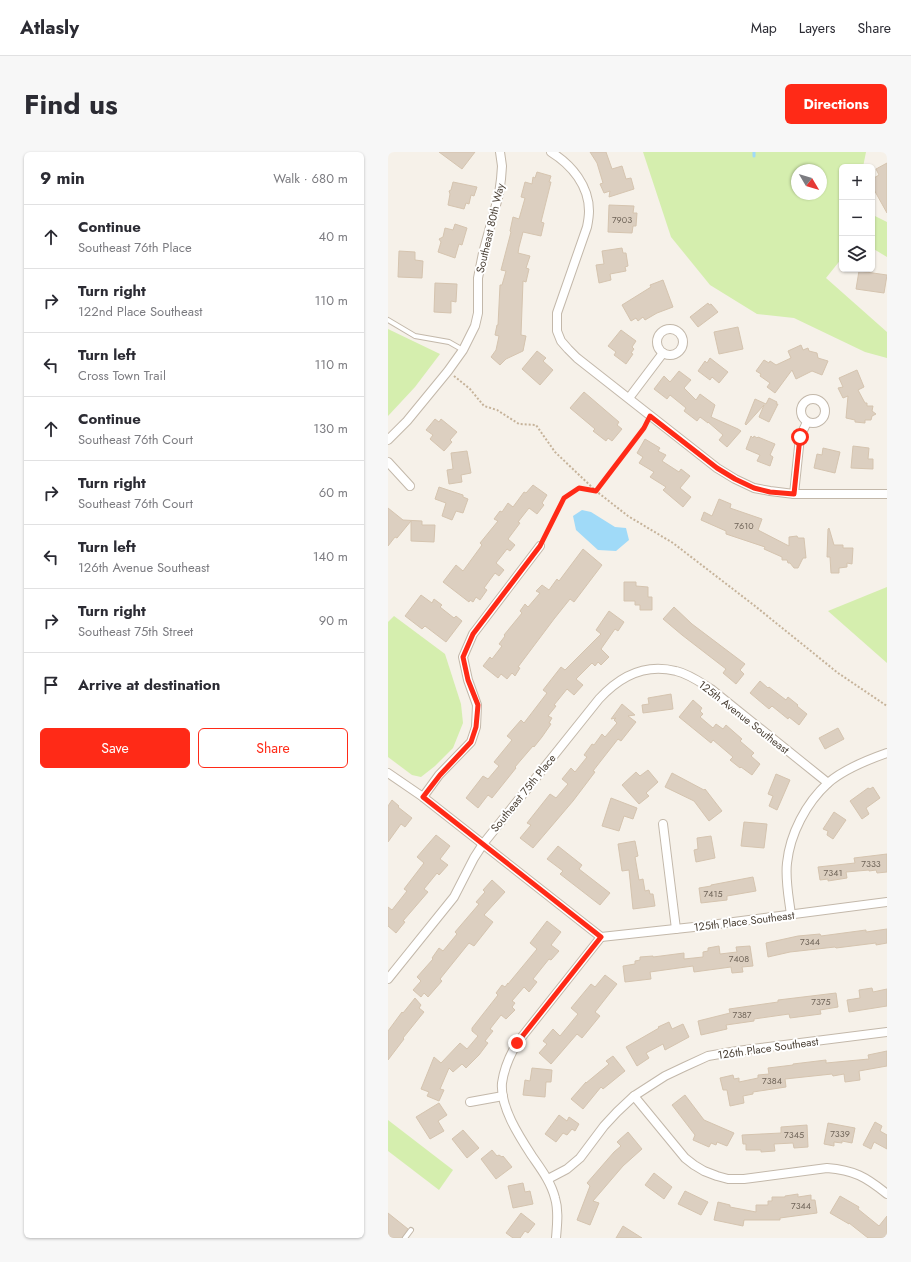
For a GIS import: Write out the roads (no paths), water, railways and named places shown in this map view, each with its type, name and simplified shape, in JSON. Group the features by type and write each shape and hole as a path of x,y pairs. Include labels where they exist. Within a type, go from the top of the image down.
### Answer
{"street":[{"name":"Southeast 80th Way","path":"388,440 407,421 448,371 470,338 478,314 478,278 483,253 499,194 502,152"},
{"path":"551,152 560,157 571,168 586,191 589,203 590,213 587,227 557,313 557,331 561,341 577,358 717,468 754,488 770,492 794,494 887,494"},
{"path":"629,398 664,353"},
{"path":"794,494 800,437 807,422"},
{"path":"388,462 410,486"},
{"path":"423,797 440,775 471,742 476,727 478,705 468,680 463,657 473,634 540,546"},
{"name":"125th Avenue Southeast","path":"652,669 677,671 706,686 828,783"},
{"name":"Southeast 75th Place","path":"388,979 454,897 483,844 599,699 608,689 620,680 635,673 652,669"},
{"path":"791,915 787,881 787,864 791,842 800,821 813,799 828,783 849,769 867,760 887,753"},
{"path":"388,773 423,797 601,937 517,1043 510,1055 502,1083 503,1096 516,1131 548,1179 555,1198 557,1210 556,1238"},
{"path":"663,824 676,929"},
{"name":"125th Place Southeast","path":"601,937 791,915 887,902"},
{"name":"126th Place Southeast","path":"548,1179 567,1169 580,1158 616,1112 634,1096 665,1076 708,1056 887,1032"},
{"path":"470,1102 503,1096"},
{"path":"634,1096 685,1158 694,1165 717,1176 728,1179 744,1179 827,1168 841,1169 854,1172 864,1177 887,1194"}],"lane":[{"path":"388,320 415,336 449,342 463,350"},
{"path":"405,1238 411,1230"}],"water":[{"path":"582,510 591,512 615,527 626,528 629,540 616,551 598,550 576,530 573,516"}]}
